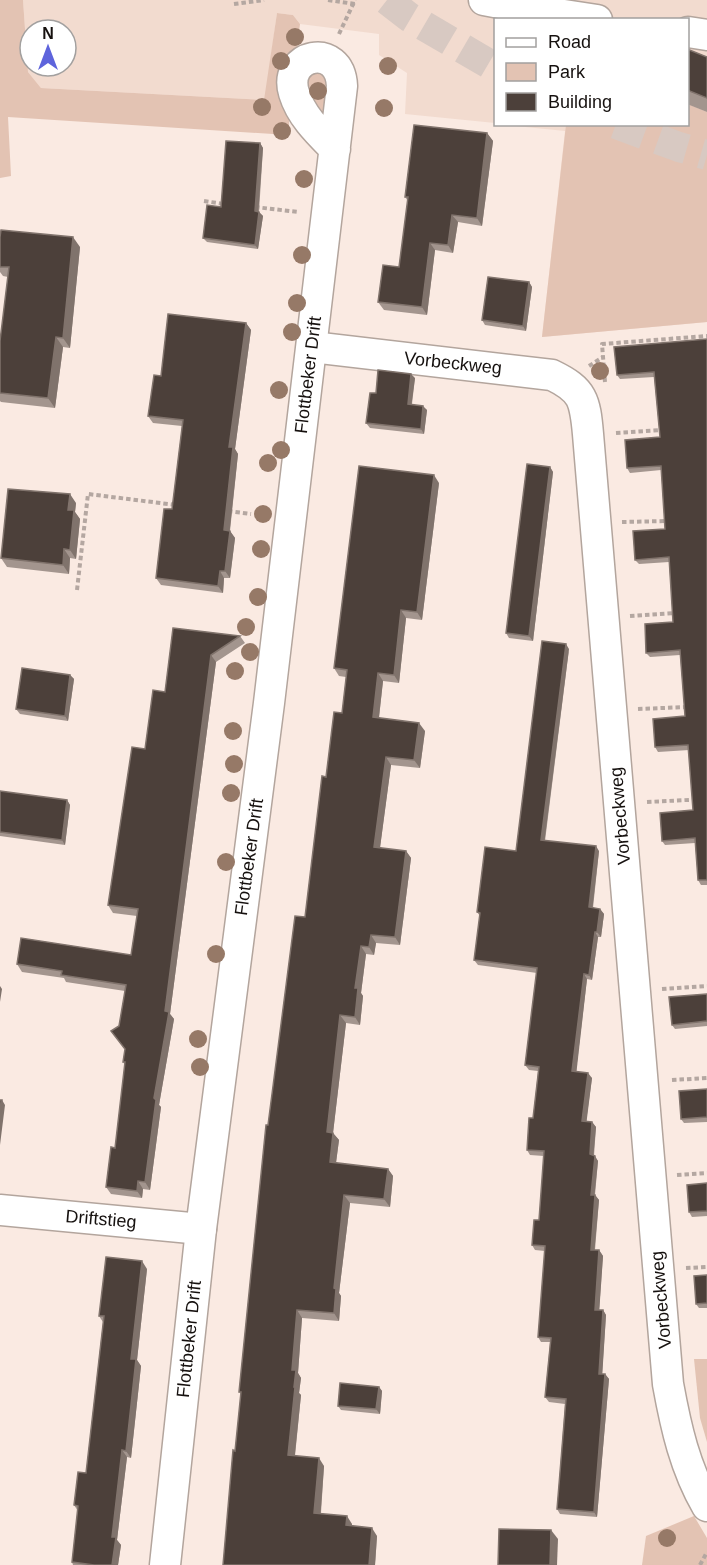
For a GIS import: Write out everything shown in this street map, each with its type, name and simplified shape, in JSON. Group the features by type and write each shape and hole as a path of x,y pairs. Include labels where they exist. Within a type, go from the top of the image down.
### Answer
{"street":[{"path":"484,0 584,18"},
{"path":"689,32 707,35"},
{"name":"Flottbeker Drift","path":"165,1565 201,1229 270,691 335,149"},
{"name":"Vorbeckweg","path":"312,347 552,375 570,384 581,397 588,434 668,1384 676,1432 694,1483 707,1506"},
{"name":"Driftstieg","path":"0,1210 201,1229"}],"path":[{"path":"234,4 264,0"},
{"path":"328,0 355,2 345,21"},
{"path":"204,201 227,204"},
{"path":"251,207 327,216"},
{"path":"604,385 606,379 602,344 707,336"},
{"path":"586,368 603,357"},
{"path":"588,434 673,429"},
{"path":"77,590 88,494 181,505"},
{"path":"228,511 251,514"},
{"path":"595,524 673,520"},
{"path":"602,618 683,613"},
{"path":"610,710 696,706"},
{"path":"620,804 707,799"},
{"path":"634,990 707,986"},
{"path":"700,1565 707,1552"}],"shaded area":[{"path":"23,0 707,0 707,322 542,337 565,131 516,126 689,126 689,18 494,18 494,123 405,114 407,73 379,55 379,34 300,24 293,15 277,13 265,100 41,88 33,78 78,78 78,18 24,18"}],"green space":[{"path":"0,0 23,0 24,18 18,18 18,78 33,78 41,88 264,100 277,13 293,15 300,24 297,48 289,54 284,63 290,111 288,135 8,117 11,176 0,178"},
{"path":"313,71 325,72 331,79 328,117 321,119 305,75"},
{"path":"689,104 707,112 707,322 542,337 566,126 689,126"},
{"path":"694,1359 707,1359 707,1442 700,1418"},
{"path":"694,1516 707,1538 707,1565 642,1565 646,1536"}],"building":[{"path":"689,50 707,57 707,98 689,91"},
{"path":"414,125 487,133 477,218 452,215 448,245 430,243 422,307 378,302 383,265 399,267"},
{"path":"226,141 260,143 255,211 259,212 255,245 203,238 207,205 221,207"},
{"path":"1,230 73,237 63,338 56,337 48,398 0,393 0,341 9,267 0,267"},
{"path":"488,277 529,282 523,326 482,320"},
{"path":"168,314 246,323 229,447 233,447 224,530 230,531 225,571 220,571 218,586 156,578 164,509 172,509 183,420 148,416 154,375 161,376"},
{"path":"707,339 707,880 698,880 695,838 662,841 660,813 693,810 688,745 655,747 653,719 685,716 680,650 646,653 645,624 673,622 669,557 635,560 633,531 665,529 661,466 627,468 625,440 660,437 654,372 617,375 614,347"},
{"path":"378,370 411,374 408,404 423,406 421,429 366,423 370,393 376,393"},
{"path":"527,464 550,467 529,636 506,633"},
{"path":"359,466 434,475 417,612 401,610 394,675 378,673 373,717 419,723 414,760 386,757 374,847 406,851 395,937 371,935 369,947 361,946 355,988 358,988 355,1017 340,1015 327,1132 333,1133 330,1162 388,1169 384,1199 344,1195 334,1288 336,1289 334,1313 297,1310 292,1370 296,1370 295,1387 288,1455 319,1458 314,1513 347,1516 346,1525 372,1528 369,1565 223,1565 266,1125 268,1125 295,916 305,917 322,776 326,777 334,712 342,713 347,670 334,668"},
{"path":"8,489 70,494 68,510 74,510 70,550 64,549 63,565 1,558"},
{"path":"173,628 240,636 211,655 165,1011 169,1012 154,1098 156,1100 145,1182 138,1181 137,1191 106,1187 111,1147 115,1148 125,1062 123,1062 125,1049 111,1031 119,1026 126,985 61,975 62,971 17,964 21,938 131,955 138,909 108,905 132,747 145,749 153,690 165,692"},
{"path":"542,641 566,644 541,840 596,846 589,907 600,909 589,975 584,974 572,1071 588,1073 582,1121 592,1122 590,1154 595,1156 591,1195 595,1195 591,1250 599,1250 595,1310 603,1310 599,1374 605,1374 594,1512 557,1509 566,1399 545,1397 551,1338 538,1337 545,1246 532,1245 534,1220 539,1220 544,1151 527,1150 529,1118 533,1118 539,1067 525,1065 537,968 474,960 485,847 516,851"},
{"path":"22,668 70,675 65,716 16,709"},
{"path":"0,791 67,800 62,840 0,832"},
{"path":"707,994 707,1021 672,1025 669,997"},
{"path":"707,1089 707,1117 681,1119 679,1091"},
{"path":"707,1183 707,1211 689,1212 687,1185"},
{"path":"106,1257 142,1261 131,1359 136,1359 126,1451 122,1450 112,1537 116,1537 112,1565 94,1565 72,1562 78,1506 74,1505 78,1472 86,1473 104,1316 99,1316"},
{"path":"707,1275 707,1303 696,1304 694,1276"},
{"path":"340,1383 379,1387 376,1409 338,1406"},
{"path":"499,1529 551,1530 550,1565 498,1565"}],"tunnel":[{"path":"387,0 409,17 494,67"},
{"path":"621,126 707,155"}]}
